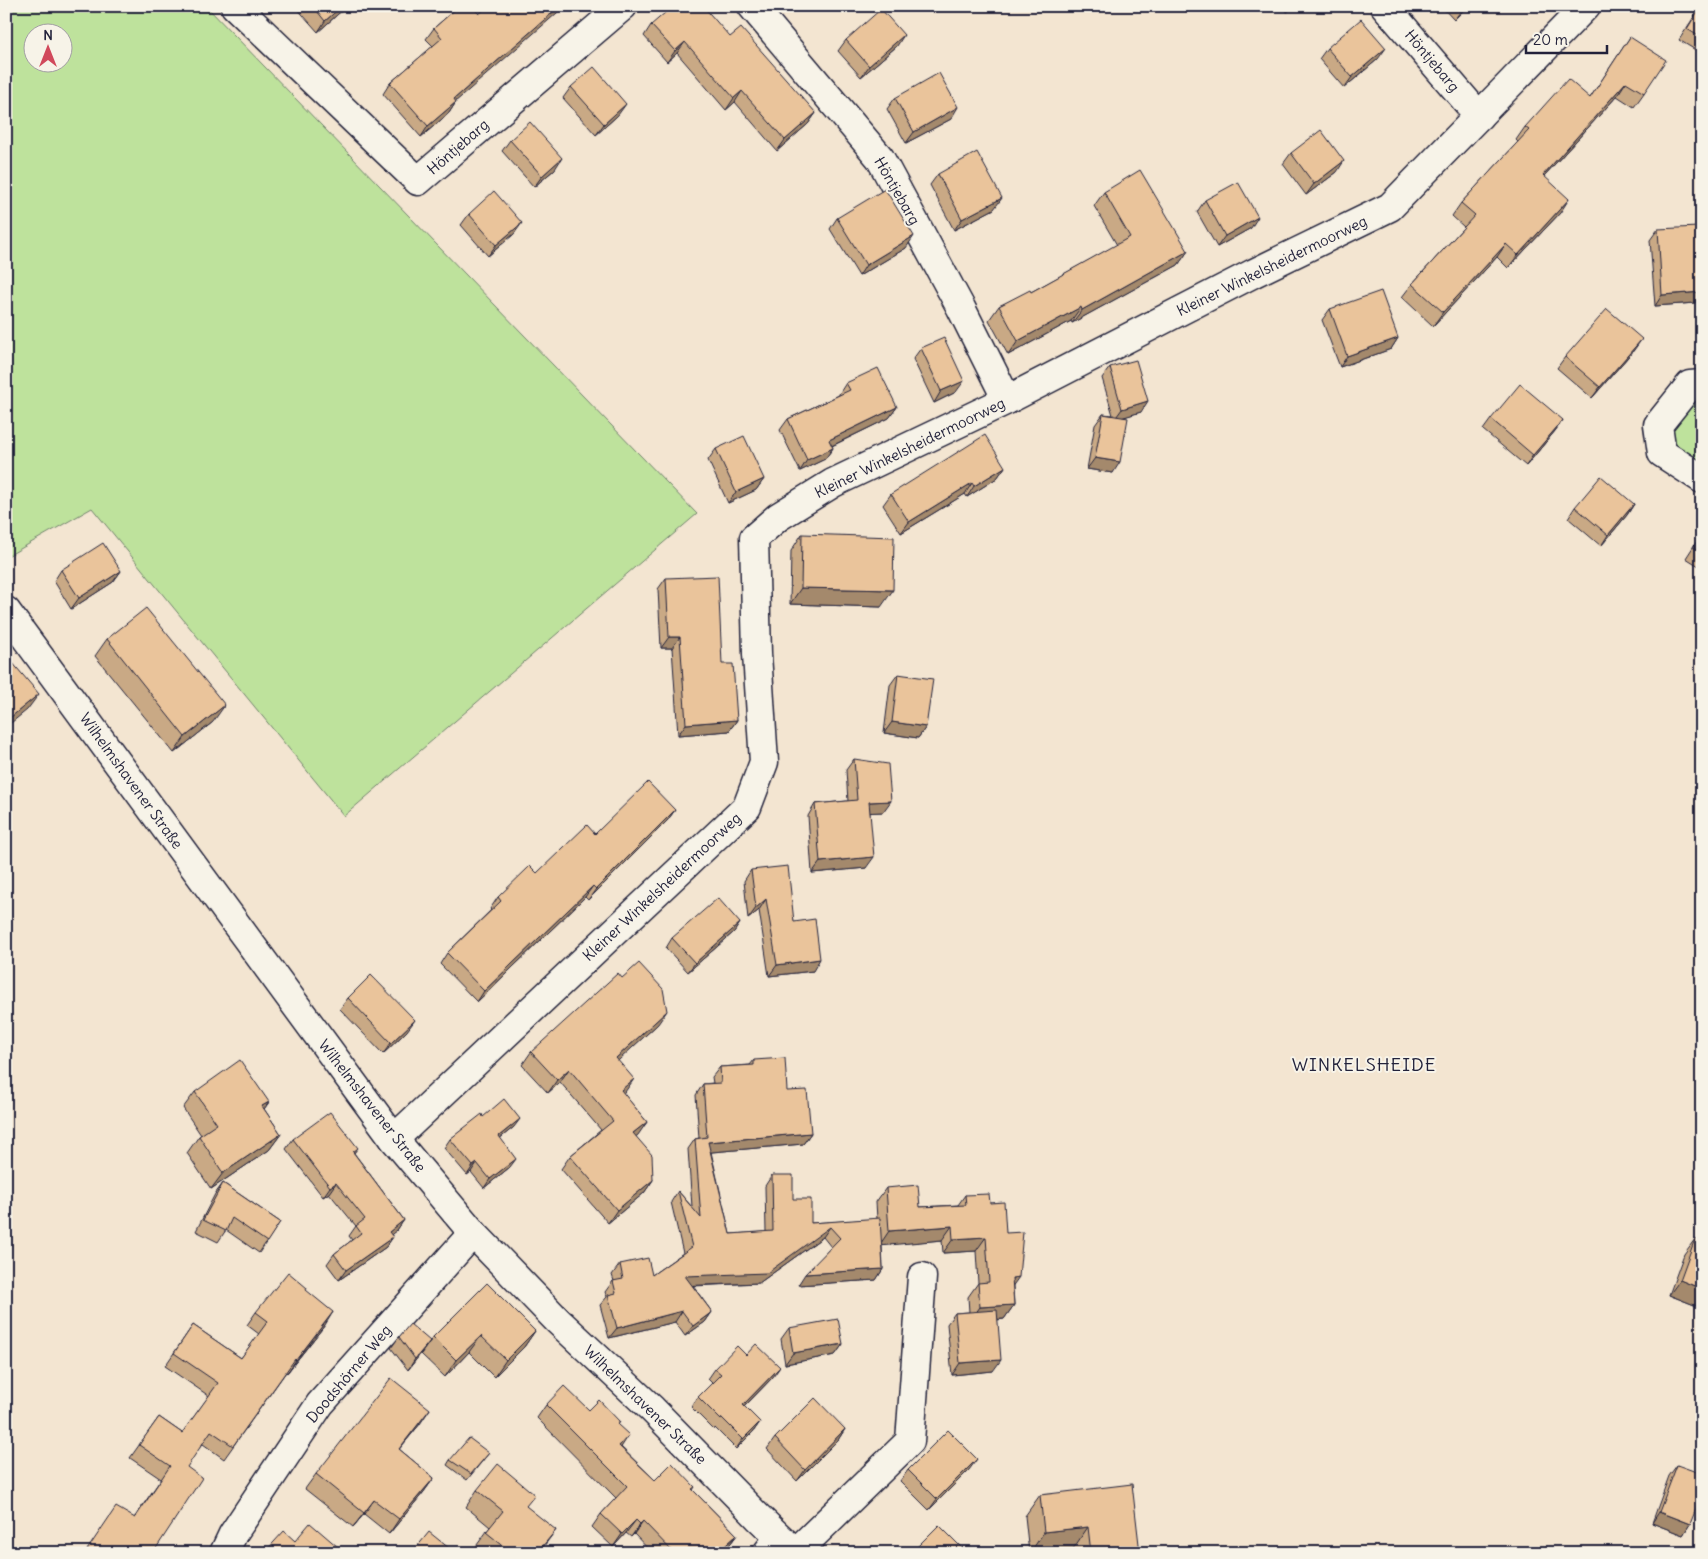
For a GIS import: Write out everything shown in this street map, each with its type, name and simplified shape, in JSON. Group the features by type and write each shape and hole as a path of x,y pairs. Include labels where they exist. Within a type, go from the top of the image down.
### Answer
{"street":[{"name":"Höntjebarg","path":"235,6 418,182 623,6"},
{"name":"Höntjebarg","path":"752,6 880,158 961,308 1006,400"},
{"name":"Höntjebarg","path":"1386,6 1479,116"},
{"name":"Kleiner Winkelsheidermoorweg","path":"394,1139 746,807 764,762 757,654 754,538 778,517 833,482 1006,400 1254,273 1390,207 1586,6"},
{"path":"1702,384 1690,385 1658,424 1662,453 1702,479"},
{"name":"Wilhelmshavener Straße","path":"6,611 394,1139 473,1232 558,1322 652,1409 785,1549 910,1442 922,1277"},
{"name":"Doodshörner Weg","path":"224,1553 232,1534 320,1404 473,1232"}],"green space":[{"path":"6,6 206,6 697,514 344,816 92,508 6,557"},
{"path":"1698,397 1702,397 1702,469 1673,449 1670,418"}],"building":[{"path":"313,6 342,6 325,21"},
{"path":"459,6 472,6 479,14 488,6 560,6 454,99 456,102 428,126 390,83 442,38 434,28"},
{"path":"673,6 703,6 730,37 741,28 816,113 785,140 742,91 734,98 685,42 675,51 651,25"},
{"path":"1456,6 1465,6 1461,11"},
{"path":"1702,6 1702,38 1687,29"},
{"path":"881,9 904,35 869,66 846,40"},
{"path":"1361,19 1386,48 1352,77 1327,48"},
{"path":"1630,37 1666,60 1644,93 1626,82 1543,175 1569,199 1518,255 1506,244 1443,312 1412,284 1475,215 1461,203 1529,130 1525,127 1568,79 1590,98"},
{"path":"594,67 626,104 604,124 571,87"},
{"path":"939,73 958,107 914,132 895,98"},
{"path":"530,122 562,158 542,176 510,140"},
{"path":"1321,130 1344,161 1314,184 1291,153"},
{"path":"977,152 1002,198 962,219 938,174"},
{"path":"1140,170 1188,251 1082,310 1081,307 1018,341 999,306 1030,290 1031,292 1130,237 1104,192"},
{"path":"1238,182 1258,217 1225,236 1205,200"},
{"path":"885,189 914,236 866,265 837,218"},
{"path":"494,191 522,223 496,245 469,214"},
{"path":"1698,227 1702,292 1662,295 1658,229"},
{"path":"1381,291 1398,338 1347,356 1330,309"},
{"path":"1607,309 1642,339 1600,387 1565,357"},
{"path":"944,338 964,381 941,391 921,348"},
{"path":"1136,360 1148,401 1122,409 1110,367"},
{"path":"878,368 897,407 829,440 833,448 807,460 788,419 850,390 846,383"},
{"path":"1520,384 1563,420 1533,455 1491,419"},
{"path":"1103,414 1128,418 1120,462 1095,458"},
{"path":"985,435 1005,467 974,486 972,483 909,522 891,494"},
{"path":"744,436 764,479 736,492 716,449"},
{"path":"1601,476 1634,504 1608,535 1575,507"},
{"path":"802,534 894,537 893,590 801,588"},
{"path":"1702,534 1702,552 1693,547"},
{"path":"103,543 121,571 79,598 61,570"},
{"path":"718,576 722,664 733,664 737,720 686,724 680,637 669,637 666,578"},
{"path":"146,608 225,705 185,737 107,639"},
{"path":"6,655 39,694 6,721"},
{"path":"898,674 933,679 926,727 892,722"},
{"path":"854,759 888,764 891,801 869,802 874,857 820,862 815,804 857,800"},
{"path":"648,782 675,810 596,889 593,886 484,991 447,953 501,901 498,897 530,866 537,873 587,825 595,834"},
{"path":"788,866 794,922 815,919 820,959 777,965 766,899 756,908 751,870"},
{"path":"718,898 740,923 695,963 672,938"},
{"path":"639,963 663,989 667,1011 616,1058 634,1079 621,1090 647,1122 633,1133 652,1155 653,1180 617,1210 570,1156 613,1121 569,1069 557,1080 531,1052 618,973 622,978"},
{"path":"371,975 415,1020 391,1043 348,998"},
{"path":"785,1058 787,1091 807,1090 811,1133 708,1142 730,1234 773,1231 772,1175 793,1175 793,1199 811,1199 811,1223 880,1218 883,1269 805,1274 840,1238 830,1227 767,1273 685,1276 712,1312 693,1326 682,1311 617,1328 608,1295 616,1293 613,1281 623,1279 620,1264 648,1258 652,1275 692,1247 678,1191 701,1218 695,1139 707,1137 703,1084 721,1083 720,1067 754,1065 754,1060"},
{"path":"240,1060 269,1102 262,1106 281,1134 223,1173 199,1136 217,1124 195,1092"},
{"path":"504,1099 520,1119 499,1136 516,1159 490,1179 477,1163 473,1166 450,1139 482,1114 483,1117"},
{"path":"330,1112 358,1148 353,1152 404,1220 389,1232 393,1237 346,1270 334,1254 361,1233 356,1226 365,1219 336,1183 330,1187 293,1139"},
{"path":"223,1183 280,1222 267,1242 232,1218 226,1231 203,1220"},
{"path":"918,1185 920,1207 966,1205 965,1195 989,1194 990,1203 1004,1202 1006,1233 1023,1232 1019,1277 1012,1278 1014,1305 980,1307 978,1283 989,1282 986,1237 953,1239 952,1226 889,1231 886,1188"},
{"path":"1695,1239 1702,1242 1702,1289 1680,1280"},
{"path":"288,1272 333,1312 295,1359 233,1446 211,1431 187,1467 202,1478 153,1553 85,1553 116,1507 135,1518 170,1466 139,1445 159,1417 182,1433 218,1383 174,1353 193,1325 241,1358 268,1321 256,1312"},
{"path":"487,1283 535,1331 506,1360 481,1336 456,1360 433,1337"},
{"path":"997,1310 1001,1360 960,1363 955,1313"},
{"path":"838,1319 843,1344 793,1353 789,1328"},
{"path":"410,1324 430,1341 415,1359 399,1337"},
{"path":"756,1344 780,1367 743,1405 760,1422 743,1439 698,1397 721,1374 715,1369 737,1346 746,1355"},
{"path":"391,1378 430,1409 399,1449 434,1478 399,1519 374,1500 364,1513 316,1474"},
{"path":"564,1386 589,1410 599,1400 620,1422 617,1424 629,1435 619,1446 655,1480 672,1463 695,1487 692,1489 737,1535 717,1553 674,1553 643,1521 640,1524 636,1520 622,1534 601,1514 627,1486 546,1405"},
{"path":"815,1398 845,1429 805,1470 775,1438"},
{"path":"948,1430 977,1459 937,1499 908,1470"},
{"path":"469,1438 489,1453 471,1474 450,1460"},
{"path":"498,1464 535,1495 526,1506 556,1530 537,1553 512,1553 486,1532 503,1511 477,1490"},
{"path":"1677,1465 1702,1474 1702,1494 1690,1524 1659,1512"},
{"path":"1132,1484 1140,1553 1091,1553 1088,1527 1044,1532 1040,1495"},
{"path":"310,1523 345,1553 264,1553 284,1531 295,1541"},
{"path":"939,1525 962,1548 957,1553 925,1553 918,1546"},
{"path":"429,1532 455,1553 412,1553"}],"district":[{"name":"WINKELSHEIDE","path":"1364,1065"}]}
